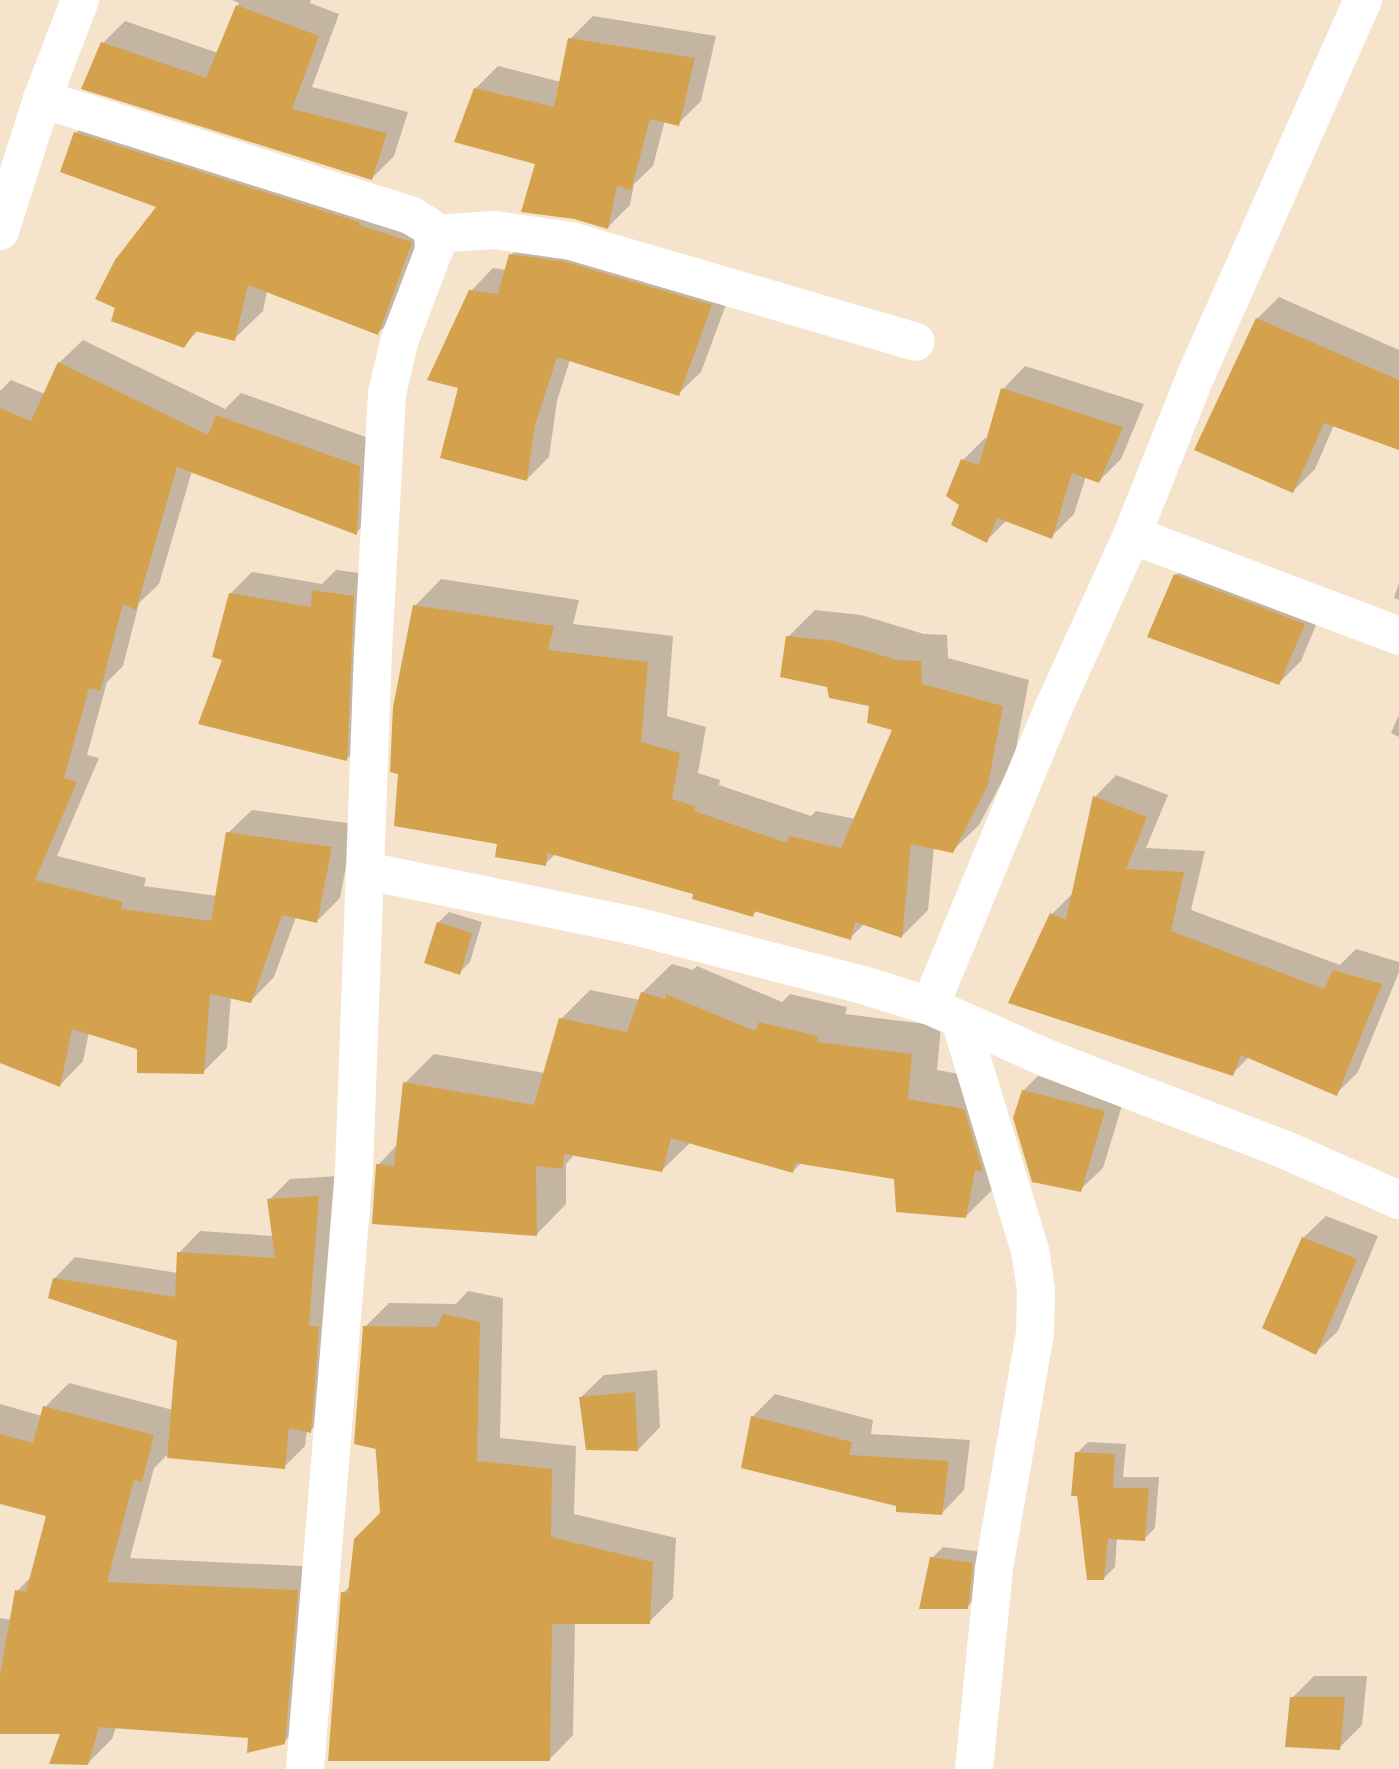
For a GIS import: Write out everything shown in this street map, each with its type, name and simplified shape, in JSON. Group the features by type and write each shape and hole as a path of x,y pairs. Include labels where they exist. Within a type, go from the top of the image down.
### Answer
{"street":[{"path":"0,231 43,99 80,0"},
{"path":"974,1769 994,1569 1035,1333 1035,1290 1030,1250 945,1013 1054,707 1132,535 1207,350 1363,0"},
{"path":"43,99 410,215 428,226 433,234 434,250 399,342 387,394 373,651 354,1170 304,1769"},
{"path":"433,234 494,230 571,241 916,342"},
{"path":"1132,535 1399,636"},
{"path":"367,871 631,925 863,985 945,1013 1046,1058 1282,1149 1399,1200"}],"building":[{"path":"236,5 319,36 292,109 387,133 372,180 81,89 101,42 206,78"},
{"path":"568,38 695,58 679,126 650,119 631,190 617,186 608,229 574,219 521,212 535,164 454,142 474,88 554,107"},
{"path":"74,132 359,222 359,225 412,242 378,335 248,285 235,341 195,331 184,348 111,321 115,308 95,299 115,260 156,207 60,172"},
{"path":"509,254 566,262 712,305 679,396 557,357 535,425 527,481 440,458 458,388 427,380 469,290 498,294"},
{"path":"1256,318 1399,380 1399,450 1324,423 1293,493 1194,450"},
{"path":"58,362 208,435 216,415 360,466 357,535 177,467 136,610 123,604 100,691 89,688 64,778 77,782 35,880 123,902 121,909 211,921 226,832 332,847 317,923 282,915 251,1003 210,994 204,1074 137,1073 137,1049 72,1029 60,1087 0,1063 0,408 31,421"},
{"path":"1001,388 1123,427 1099,483 1072,473 1052,539 997,518 987,543 951,525 959,505 946,496 961,459 979,465"},
{"path":"1174,574 1305,624 1279,685 1147,637"},
{"path":"312,590 354,596 347,761 198,724 222,660 212,657 229,593 311,607"},
{"path":"413,605 554,626 548,650 648,662 641,742 680,753 672,799 695,806 694,811 787,843 788,836 841,848 892,730 867,723 869,706 829,698 827,687 780,677 786,636 834,641 897,660 921,661 922,684 1003,706 988,785 953,853 911,844 902,938 855,922 851,940 754,911 753,917 692,899 693,894 547,853 546,866 495,857 497,844 394,826 398,774 390,772 393,707"},
{"path":"1093,796 1147,817 1126,869 1184,872 1171,931 1324,989 1333,970 1382,984 1337,1096 1241,1055 1233,1076 1008,1003 1050,913 1066,920"},
{"path":"437,922 472,933 460,975 424,963"},
{"path":"641,992 665,999 666,994 755,1031 759,1022 818,1036 817,1042 912,1054 908,1099 964,1109 983,1171 975,1170 966,1218 896,1212 894,1179 795,1163 793,1173 671,1138 662,1172 565,1154 562,1169 536,1166 537,1236 372,1224 376,1164 394,1166 403,1082 534,1105 559,1018 627,1032"},
{"path":"1022,1090 1105,1111 1081,1192 1032,1182 1013,1118"},
{"path":"319,1196 309,1326 319,1326 311,1433 289,1428 285,1469 167,1458 177,1341 48,1298 53,1278 175,1297 177,1252 275,1258 267,1199"},
{"path":"1302,1237 1357,1259 1316,1355 1262,1328"},
{"path":"443,1314 480,1322 477,1461 552,1469 551,1537 653,1562 650,1624 552,1624 550,1761 328,1761 341,1592 348,1593 354,1539 380,1513 376,1449 354,1444 363,1326 437,1327"},
{"path":"635,1392 638,1451 586,1450 579,1397"},
{"path":"43,1406 154,1435 142,1482 134,1480 107,1582 298,1590 285,1744 247,1753 248,1738 99,1727 88,1765 49,1764 60,1734 0,1734 0,1676 15,1590 26,1592 46,1516 0,1504 0,1434 33,1443"},
{"path":"751,1416 852,1442 849,1455 949,1461 942,1515 896,1512 896,1506 741,1468"},
{"path":"1075,1452 1115,1454 1113,1488 1149,1488 1145,1541 1108,1539 1104,1580 1087,1580 1077,1496 1071,1496"},
{"path":"930,1557 973,1563 968,1609 919,1609"},
{"path":"1290,1697 1345,1697 1340,1750 1285,1747"}]}
